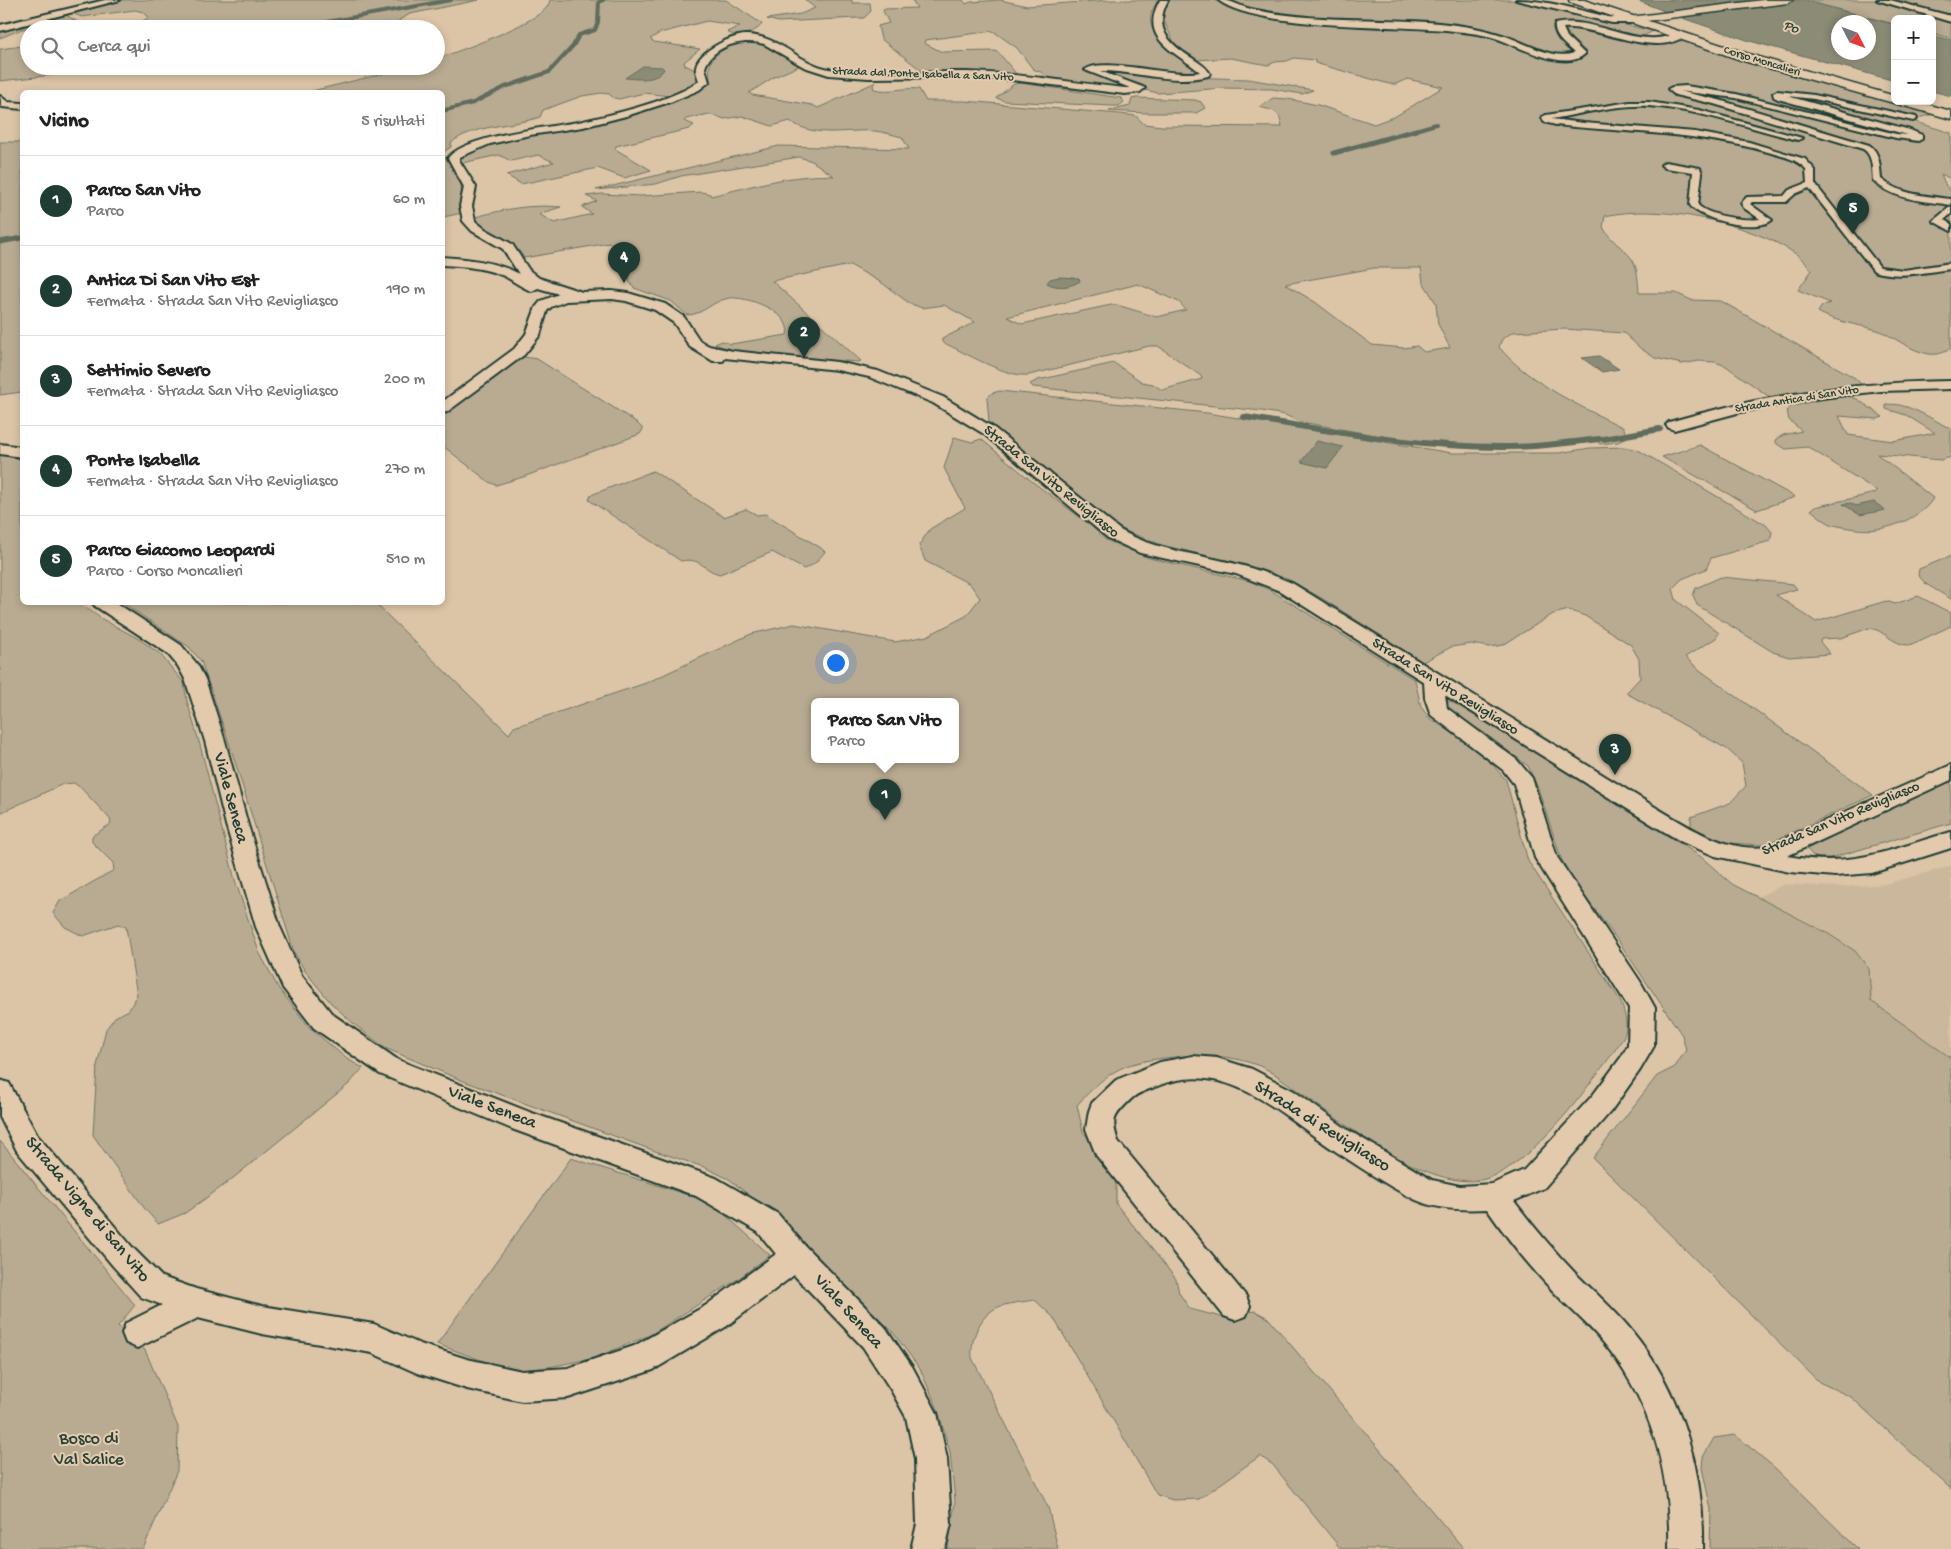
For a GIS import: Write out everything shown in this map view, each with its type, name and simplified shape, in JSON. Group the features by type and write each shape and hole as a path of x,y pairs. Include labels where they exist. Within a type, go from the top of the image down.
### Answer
{"main road":[{"name":"Corso Moncalieri","path":"1574,0 1751,59 1891,99"},
{"path":"1630,20 1788,0"},
{"path":"1915,105 1951,115"}],"street":[{"path":"29,20 116,0"},
{"name":"Strada dal Ponte Isabella a San Vito","path":"445,154 456,155 487,142 530,132 600,120 682,94 704,82 700,65 704,60 725,44 745,38 762,41 812,68 830,72 896,75 988,75 1125,91 1140,88 1090,70 1100,67 1152,74 1193,76 1205,74 1203,70 1178,54 1162,37 1157,13 1164,0"},
{"path":"1222,0 1243,9 1276,15 1477,31 1493,34 1548,55 1561,57 1577,56 1580,54 1564,40 1558,30 1558,26 1562,24 1648,41 1680,36"},
{"name":"Corso Moncalieri","path":"1520,0 1612,20 1630,20"},
{"path":"1882,0 1951,19"},
{"path":"0,28 20,22"},
{"path":"1912,119 1814,97 1777,93 1777,95 1908,132 1919,137 1918,139 1896,136 1736,96 1686,88 1672,89 1678,93 1716,102 1866,147 1871,150 1876,161 1877,180 1882,184 1904,194 1951,202"},
{"path":"0,99 2,104 20,106"},
{"path":"1809,141 1700,112 1654,104 1630,104 1546,117 1547,120 1556,123 1665,131 1744,141 1790,156 1804,163 1811,172 1811,184 1872,265 1889,273 1951,266"},
{"path":"1845,150 1871,153"},
{"path":"456,155 453,158 470,187 466,206 469,222 474,229 503,242 509,248 525,274 544,284 577,295"},
{"path":"1665,165 1697,170 1694,205 1698,210 1729,219 1761,223 1767,220 1747,206 1746,201 1786,199 1792,192 1811,184"},
{"path":"1951,208 1938,221 1951,228"},
{"path":"445,262 464,262 499,268 554,300 541,310 533,335 519,352 445,407"},
{"name":"Strada San Vito Revigliasco","path":"554,300 577,295 628,297 660,307 679,320 695,344 719,359 799,372 886,390 955,412 989,431 1029,466 1100,522 1110,533 1148,550 1235,569 1286,587 1572,766 1682,832 1718,848 1747,856 1770,854 1951,772"},
{"name":"Strada Antica di San Vito","path":"1674,425 1732,410 1836,391 1951,385"},
{"path":"0,449 20,452"},
{"name":"Viale Seneca","path":"106,605 174,649 187,664 195,679 215,741 237,825 268,927 292,981 323,1021 389,1067 522,1120 706,1187 768,1223 796,1256 874,1337 902,1379 921,1413 931,1459 934,1524 928,1549"},
{"name":"Strada di Revigliasco","path":"1235,1306 1106,1147 1100,1129 1102,1111 1125,1088 1160,1073 1193,1067 1217,1069 1243,1078 1285,1099 1338,1138 1426,1191 1460,1198 1494,1196 1534,1179 1602,1103 1641,1046 1642,1008 1631,988 1546,858 1524,783 1510,765 1438,711 1434,698 1434,680"},
{"path":"1747,856 1808,867 1847,868 1867,866 1951,840"},
{"name":"Strada Vigne di San Vito","path":"0,1091 27,1143 123,1257 152,1287 196,1303 268,1321 374,1339 417,1358 467,1374 522,1386 568,1384 642,1359 716,1316 796,1256"},
{"path":"1494,1196 1544,1260 1591,1307 1638,1364 1656,1402 1679,1463 1686,1495 1688,1524 1686,1549"},
{"path":"137,1333 196,1303"}],"shaded area":[{"path":"1951,866 1951,1058 1871,1001 1869,969 1855,951 1827,933 1757,897 1785,884 1841,887 1885,884"}],"green space":[{"path":"124,0 479,0 410,14 399,20 144,20 149,17 143,12 135,10 82,17 73,12"},
{"path":"550,0 726,0 762,24 750,33 735,35 727,32 740,26 707,21 660,33 650,39 654,42 700,49 684,62 685,65 693,69 700,81 670,96 644,93 619,99 609,94 601,93 582,96 543,110 540,117 470,133 451,143 451,147 445,151 445,90 316,90 377,75 445,75 445,56 513,29 540,14 549,4"},
{"path":"805,0 852,0 852,3 870,3 871,11 864,18 778,22 767,19 801,14 815,8"},
{"path":"912,0 963,0 966,4 1000,0 1027,6 1110,0 1158,0 1151,14 1151,24 1154,32 1167,48 1199,72 1196,74 1143,72 1096,65 1083,69 1087,73 1133,87 1126,89 1041,79 1043,73 1033,69 1017,48 993,31 925,40 924,43 942,52 998,52 1018,76 925,73 881,39 878,26 889,23 883,11 884,9 917,8"},
{"path":"1170,0 1216,0 1236,10 1256,14 1469,32 1507,41 1539,54 1562,59 1584,57 1586,52 1571,38 1565,28 1573,27 1649,43 1681,40 1793,76 1891,102 1891,105 1901,105 1934,114 1910,120 1951,133 1951,159 1949,161 1951,161 1951,179 1941,174 1951,192 1951,348 1938,354 1929,354 1909,347 1877,330 1839,321 1818,312 1822,306 1830,303 1798,290 1812,270 1796,254 1754,233 1704,218 1677,214 1651,212 1605,216 1603,227 1606,232 1634,263 1639,293 1676,293 1691,300 1721,301 1855,378 1861,384 1777,398 1768,396 1726,366 1715,362 1699,361 1682,364 1655,358 1640,348 1624,333 1565,329 1513,332 1502,339 1499,347 1511,360 1557,394 1624,428 1626,438 1618,442 1600,444 1592,437 1585,440 1566,440 1521,446 1493,447 1438,444 1301,422 1285,415 1262,411 1033,387 1030,384 1038,380 1114,363 1142,382 1153,384 1162,390 1202,379 1201,376 1158,346 1149,346 1029,375 1009,373 942,342 942,339 975,322 944,305 922,308 909,303 882,283 850,265 772,281 861,361 742,354 715,344 722,341 731,344 787,335 787,327 783,319 767,307 737,298 723,300 698,313 687,315 671,301 634,288 629,281 630,265 628,258 609,243 524,258 514,246 475,223 475,217 528,207 561,207 539,214 554,223 592,214 582,207 597,201 586,196 602,194 641,196 701,192 711,196 788,179 834,176 812,161 799,157 681,176 656,184 596,190 779,146 909,149 902,137 878,131 820,132 800,127 790,121 772,126 742,116 725,119 709,114 686,119 684,121 694,125 689,129 616,146 615,149 651,170 624,178 598,168 521,184 506,175 554,162 538,155 511,161 499,155 462,163 459,158 484,145 625,115 658,106 697,91 710,81 710,66 715,56 735,44 745,42 764,45 799,66 774,77 749,93 812,105 818,108 876,83 873,86 874,89 880,90 919,89 926,101 964,101 1120,114 1136,116 1144,124 1162,126 1282,127 1278,114 1269,109 1259,107 1273,98 1318,105 1374,124 1396,116 1443,87 1407,79 1396,84 1389,84 1315,63 1315,60 1294,58 1268,65 1231,58 1195,60 1184,53 1174,42 1163,18 1164,10","holes":["1374,268 1421,268 1423,282 1436,303 1438,324 1450,348 1424,352 1417,346 1404,348 1372,345 1315,302 1285,284","1138,284 1179,302 1186,310 1157,317 1117,305 1022,324 1007,317"]},
{"path":"1228,0 1512,0 1653,31 1640,38 1578,24 1555,24 1552,27 1558,40 1573,53 1566,56 1550,53 1501,35 1287,15 1252,9"},
{"path":"1951,0 1951,38 1936,34 1936,15 1891,15 1891,23 1876,19 1876,15 1860,15 1805,1"},
{"path":"60,14 74,20 38,20"},
{"path":"20,25 20,30 0,38 0,30"},
{"path":"20,46 20,75 53,75 0,81 0,49"},
{"path":"1103,69 1152,76 1248,79 1313,90 1302,94 1272,89 1223,88 1158,93 1145,90 1146,87 1143,85 1098,70"},
{"path":"1021,83 1121,98 1124,102 1119,106 1112,106 1005,101 996,98 1014,84"},
{"path":"1132,99 1195,100 1201,102 1205,108 1196,113 1109,111 1130,106"},
{"path":"0,142 20,142 20,392 0,395"},
{"path":"445,157 450,159 461,183 462,213 445,217"},
{"path":"524,357 537,359 636,422 643,429 640,434 496,485 489,482 445,448 445,413"},
{"path":"1000,391 1207,413 1452,453 1559,453 1590,448 1624,447 1638,450 1766,525 1772,532 1770,541 1711,558 1706,569 1682,579 1673,588 1676,600 1719,633 1716,638 1685,657 1701,671 1873,795 1778,839 1760,845 1730,843 1691,828 1691,817 1730,803 1746,786 1742,763 1727,749 1626,693 1640,678 1639,659 1631,645 1585,616 1569,610 1553,614 1503,645 1490,647 1471,644 1451,647 1423,662 1293,582 1246,565 1162,545 1117,526 989,422 987,398 992,393"},
{"path":"1848,396 1857,399 1883,417 1877,419 1839,416 1848,435 1893,441 1935,433 1906,415 1886,409 1886,405 1893,404 1910,408 1951,429 1951,457 1941,460 1877,454 1933,498 1923,510 1901,523 1867,530 1839,526 1825,521 1811,510 1815,507 1877,491 1808,447 1786,449 1777,444 1775,440 1783,435 1802,431 1789,420 1787,411 1790,407"},
{"path":"954,437 972,442 981,439 1034,483 1088,523 1106,540 1149,558 1249,581 1270,590 1415,680 1421,707 1429,718 1468,743 1491,763 1506,780 1528,861 1620,1000 1626,1021 1625,1033 1579,1098 1556,1126 1527,1153 1513,1165 1485,1179 1463,1181 1439,1176 1414,1166 1364,1138 1268,1070 1237,1059 1216,1056 1184,1056 1143,1061 1109,1075 1077,1105 1083,1132 1112,1167 1116,1187 1116,1204 1176,1279 1179,1293 1190,1309 1221,1317 1255,1311 1268,1318 1464,1549 1341,1549 1273,1465 1260,1456 1199,1499 1173,1500 1157,1495 1053,1317 1035,1300 1005,1305 990,1312 980,1323 974,1337 972,1358 1048,1507 1058,1549 948,1549 955,1501 950,1452 937,1407 920,1369 892,1331 781,1221 729,1179 704,1167 461,1080 385,1048 331,1003 305,971 294,952 231,749 201,661 189,647 126,605 377,605 509,734 514,727 646,683 751,634 794,624 895,642 927,636 966,616 980,598 970,584 925,561 919,545 930,529 965,508 944,468"},
{"path":"1700,445 1795,497 1757,510 1662,457"},
{"path":"0,455 20,459 20,605 82,605 102,619 139,639 160,654 184,683 187,701 235,880 259,952 279,989 310,1028 347,1059 363,1068 349,1084 227,1183 185,1213 158,1224 145,1209 93,1135 97,1066 106,1029 115,1017 129,1010 137,995 126,927 118,924 83,936 65,927 53,913 60,901 114,870 113,863 92,842 92,836 111,824 110,819 74,783 63,784 0,813"},
{"path":"653,471 724,517 746,509 757,515 765,514 825,552 814,564 804,569 772,552 720,574 709,570 698,562 681,561 589,500 591,495"},
{"path":"1951,556 1951,599 1926,584 1918,575 1919,569"},
{"path":"1721,577 1793,584 1797,589 1776,595 1816,622 1886,601 1895,604 1918,596 1951,613 1951,626 1910,645 1899,643 1879,631 1869,628 1841,638 1821,639 1820,642 1830,654 1789,657 1773,652 1697,605 1693,595 1696,588"},
{"path":"1451,701 1700,856 1732,884 1827,933 1855,951 1869,969 1871,1001 1951,1058 1951,1489 1851,1397 1819,1382 1593,1158 1657,1076 1675,1067 1686,1050 1682,1035 1619,942 1572,879 1561,858 1538,788 1528,766 1483,732 1449,712 1443,702"},
{"path":"1951,781 1951,823 1824,860 1813,856 1807,849 1879,813"},
{"name":"Bosco di Val Salice","path":"0,1141 135,1305 118,1326 145,1350 178,1427 177,1471 143,1549 0,1549"},
{"path":"571,1158 704,1200 724,1214 770,1255 738,1279 650,1335 594,1358 549,1367 511,1371 437,1344"},
{"path":"1735,1435 1775,1468 1858,1549 1710,1549 1711,1509 1702,1468 1703,1457 1714,1438"}],"water":[{"name":"Po","path":"1636,0 1803,0 1858,15 1831,15 1831,60 1876,60 1876,20 1891,24 1891,80 1750,41"},
{"path":"1936,36 1951,40 1951,96 1936,92"},
{"path":"643,66 662,67 664,69 652,78 625,78"},
{"path":"1059,277 1079,278 1080,281 1064,286 1055,286 1047,283 1050,279"},
{"path":"1599,356 1619,369 1602,372 1582,358"},
{"path":"1317,441 1343,447 1327,468 1301,462"},
{"path":"1874,502 1885,510 1860,515 1843,504 1851,503 1856,506"}],"waterway":[{"path":"338,20 451,0"},
{"path":"445,110 473,103 505,87 549,72 573,46 579,35 595,30 598,22 599,2 603,0"},
{"path":"1412,131 1436,124"},
{"path":"1334,153 1416,130"},
{"path":"0,242 20,238"},
{"path":"1244,417 1376,438 1442,445 1520,447 1599,439"},
{"path":"1603,439 1660,429"}],"place":[{"name":"Parco Giacomo Leopardi","path":"1853,234"},
{"name":"Ponte Isabella","path":"624,283"},
{"name":"Antica Di San Vito Est","path":"804,358"},
{"name":"Settimio Severo","path":"1615,775"},
{"name":"Parco San Vito","path":"885,820"}]}
